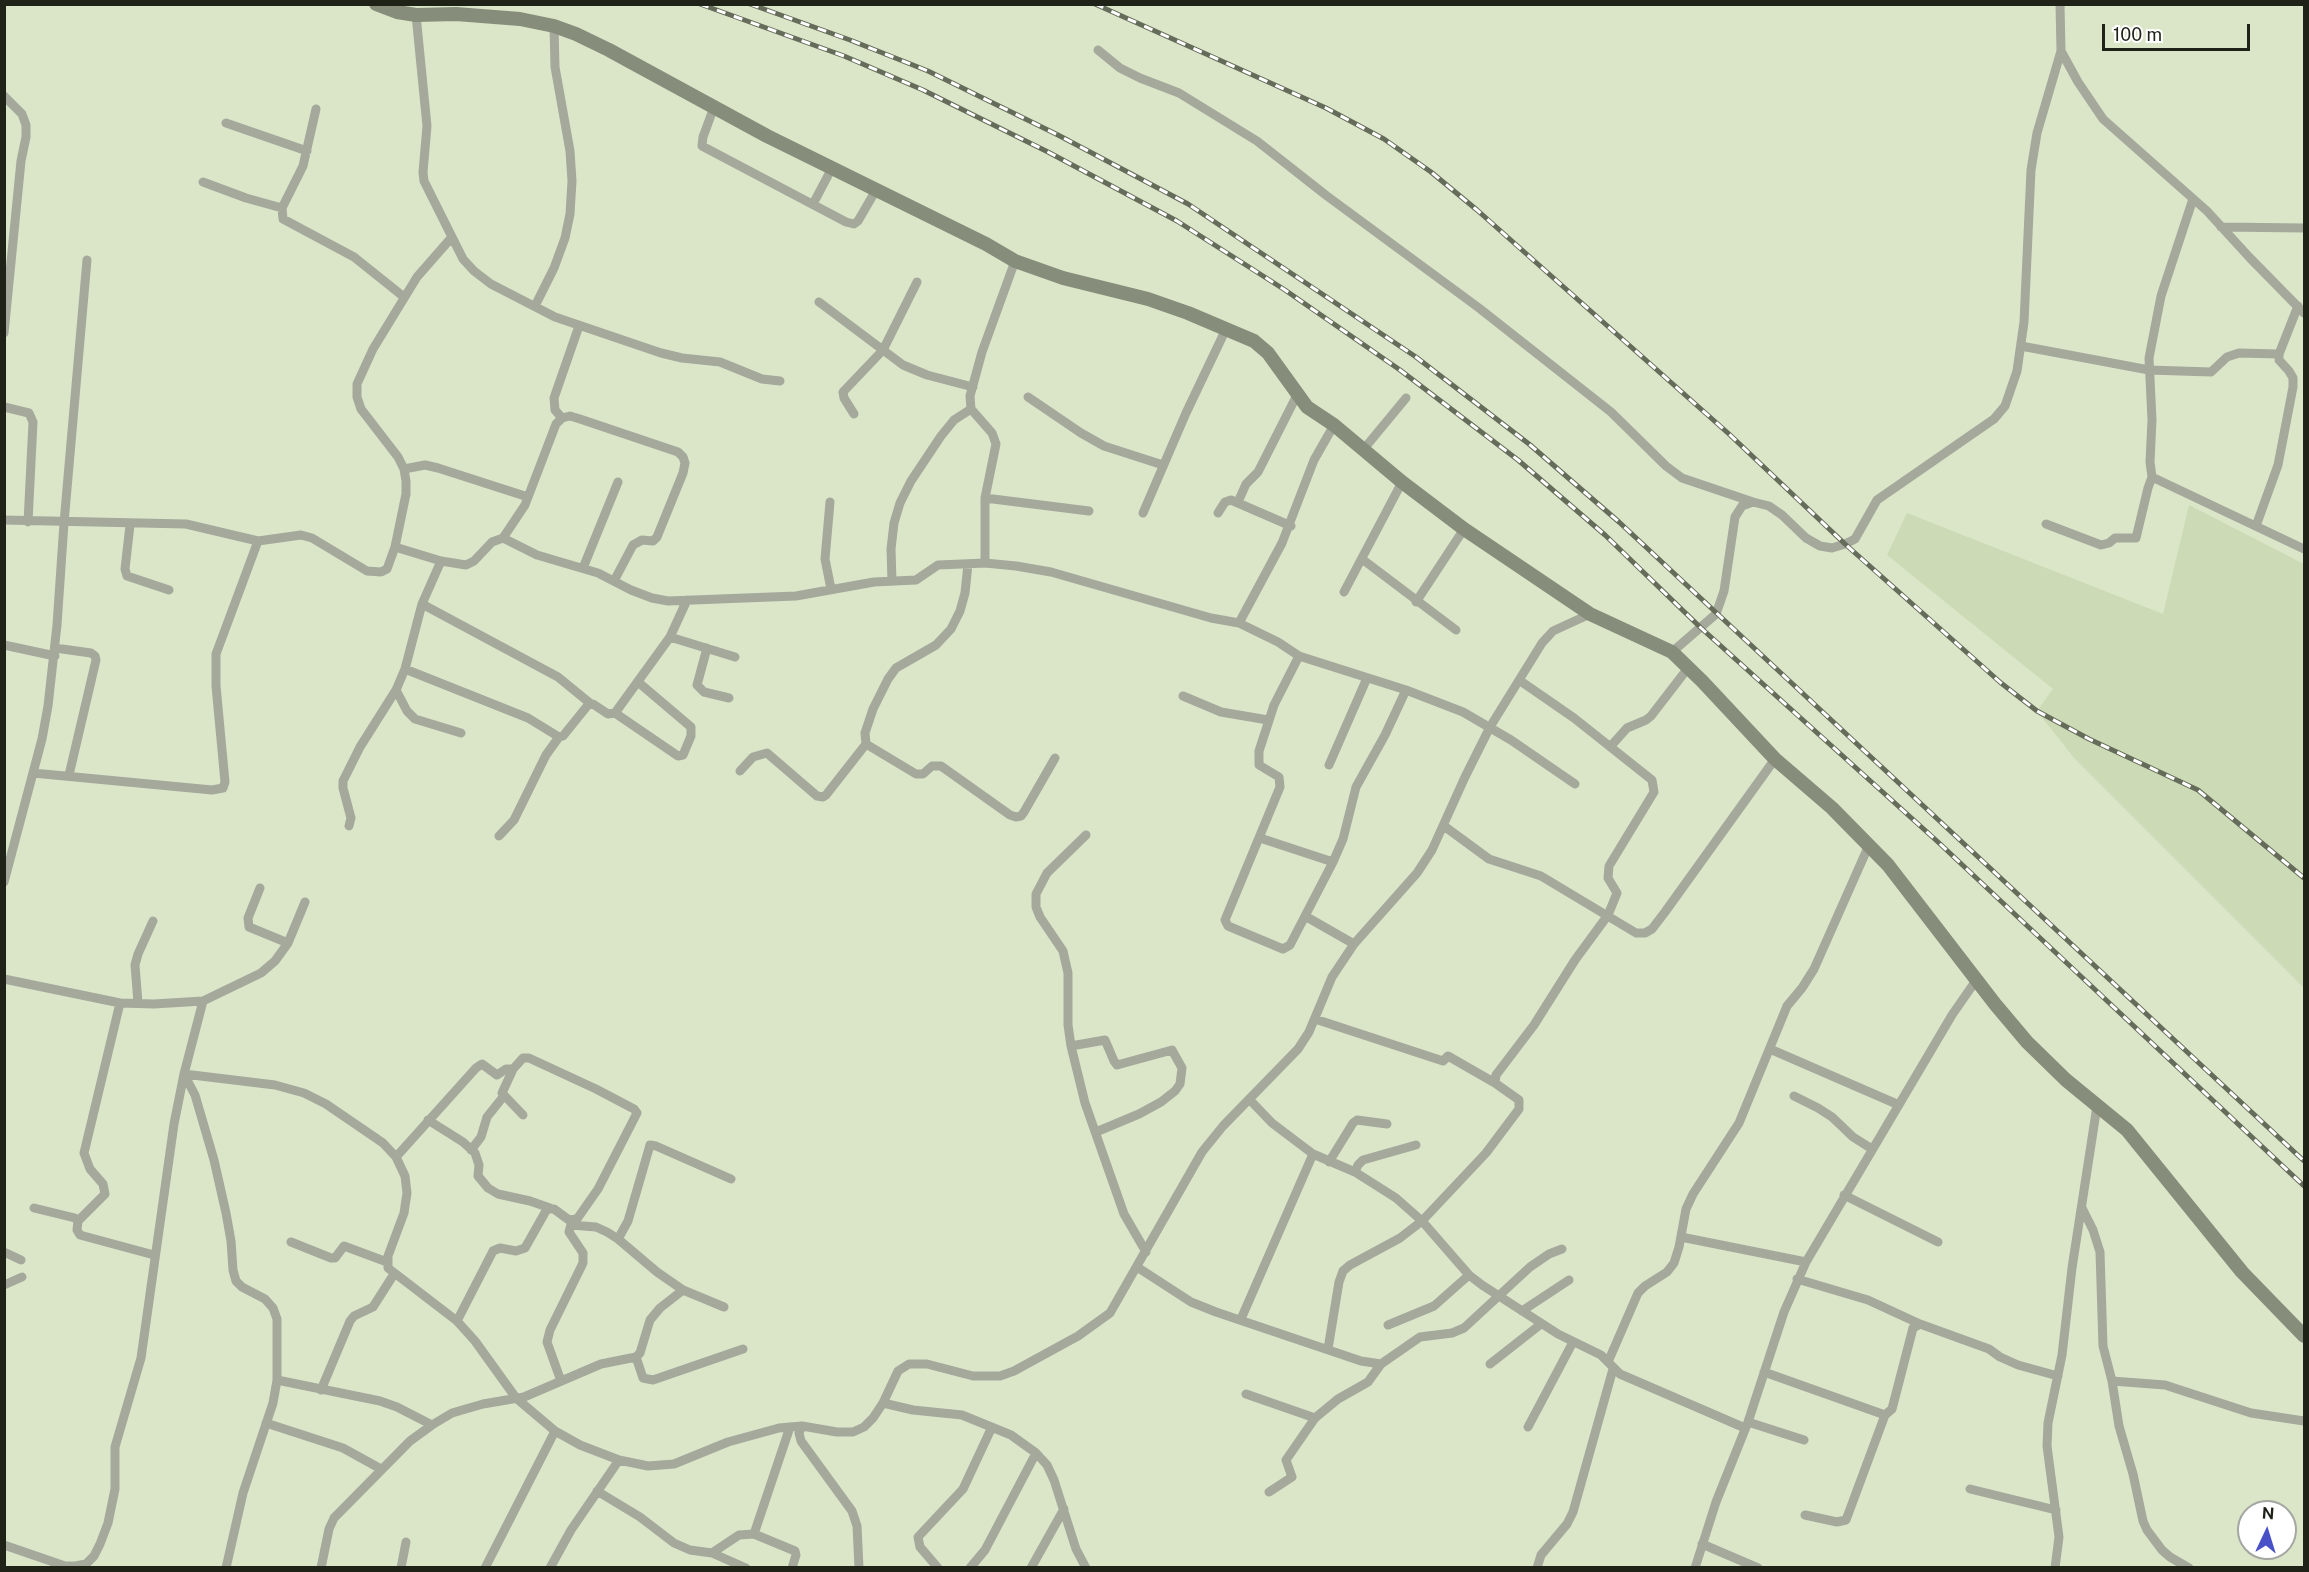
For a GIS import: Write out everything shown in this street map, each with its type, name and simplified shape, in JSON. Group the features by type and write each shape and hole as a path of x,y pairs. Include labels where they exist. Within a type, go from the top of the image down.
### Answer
{"main road":[{"path":"376,4 397,12 416,15 456,14 520,19 554,26 609,50 714,107 986,244 1015,261 1063,278 1148,299 1254,341 1268,353 1307,407 1334,425 1402,482 1464,529 1590,614 1672,652 1774,759 1832,808 1888,865 2027,1042 2066,1080 2127,1130 2242,1272 2304,1336"}],"street":[{"path":"1098,50 1120,68 1179,93 1257,141 1327,196 1479,308 1611,412 1666,466 1682,478 1768,506 1782,515 1806,538 1820,546 1832,548 1855,539 1877,500 1994,419 2005,406 2011,393 2017,371 2024,322 2031,170 2037,133 2061,51 2060,4"},
{"path":"416,15 427,126 424,181 463,258 474,271 491,284 579,326 661,353 720,362 762,379 780,381"},
{"path":"535,306 562,248 570,214 572,181 570,151 555,68 554,26"},
{"path":"2061,51 2089,101 2103,119 2193,199 2301,309 2279,354 2279,360 2293,378 2292,387 2278,465 2256,526"},
{"path":"4,96 22,114 26,125 4,333"},
{"path":"714,107 702,146 846,222 855,224 876,190"},
{"path":"316,110 303,166 282,208 283,219 354,256 404,297"},
{"path":"226,123 307,151"},
{"path":"813,204 832,168"},
{"path":"203,182 282,208"},
{"path":"2046,524 2101,544 2109,543 2115,538 2136,538 2152,477 2149,358 2161,296 2193,199"},
{"path":"2221,227 2304,228"},
{"path":"4,520 130,525 186,524 258,541 301,535 312,538 367,571 374,573 387,569 395,546 406,494 404,469 398,457 361,410 357,397 357,384 362,370 404,297 422,271 452,237"},
{"path":"4,882 44,728 55,652 87,260"},
{"path":"985,563 985,498 996,444 995,439 971,409 969,403 992,324 1015,261"},
{"path":"854,414 843,398 843,392 883,350 917,282"},
{"path":"819,302 903,365 927,375 973,387"},
{"path":"562,418 555,410 554,398 579,326"},
{"path":"1143,513 1186,412 1226,329"},
{"path":"2021,346 2149,370 2211,372 2227,357 2239,353 2279,354"},
{"path":"1238,502 1246,484 1258,472 1297,395"},
{"path":"1028,397 1081,434 1104,446 1163,465"},
{"path":"1363,450 1406,398"},
{"path":"4,407 28,413 33,422 28,522"},
{"path":"892,581 891,549 894,523 900,503 911,481 941,436 954,420 971,409"},
{"path":"395,546 441,561 466,565 474,561 492,542 503,538 515,522 528,497 556,424 562,418 570,416 678,452 685,463 657,537 653,541 642,540 633,545 614,581"},
{"path":"1239,623 1291,526 1314,460 1334,425"},
{"path":"404,469 424,465 438,468 528,497"},
{"path":"2152,477 2304,549"},
{"path":"583,568 618,482"},
{"path":"1344,592 1402,482"},
{"path":"985,498 1089,511"},
{"path":"830,502 825,559 831,589"},
{"path":"1218,513 1226,502 1238,502 1291,526"},
{"path":"1672,652 1716,614 1724,591 1735,517 1742,506 1753,502"},
{"path":"130,525 125,569 128,576 170,590"},
{"path":"1416,602 1464,529"},
{"path":"503,538 537,555 583,568 652,598 668,601 796,596 831,589 916,580 938,565 985,563 1051,572 1211,618 1239,623 1278,642 1299,656 1406,690 1463,712 1490,727 1575,784"},
{"path":"33,773 212,790 223,788 225,782 216,686 216,654 258,541"},
{"path":"1362,559 1456,630"},
{"path":"349,826 350,810 342,788 343,781 360,747 396,690 405,669 422,604 441,561"},
{"path":"740,771 753,757 767,753 817,795 823,797 826,795 866,744 866,733 873,709 896,668 936,645 951,629 960,611 965,593 968,564"},
{"path":"615,713 670,637 687,600"},
{"path":"422,604 558,677 591,704 608,714 615,713 678,756 683,755 691,736 691,727 638,682"},
{"path":"184,1074 275,1085 304,1093 363,1127 383,1143 396,1156 405,1176 407,1193 404,1212 387,1262 388,1268 457,1321 475,1341 516,1398 555,1431 580,1445 619,1460 648,1466 674,1464 728,1442 790,1427 802,1426 837,1432 853,1432 869,1423 883,1403 898,1371 909,1364 917,1362 973,1376 1000,1376 1014,1371 1097,1324 1110,1312 1202,1152 1223,1126 1298,1050 1315,1019 1332,977 1354,944 1417,873 1432,850 1490,727 1542,643 1553,631 1590,614"},
{"path":"670,637 735,657"},
{"path":"4,645 55,652 91,653 95,656 96,660 69,775"},
{"path":"707,648 697,686 704,692 729,698"},
{"path":"1299,656 1268,720 1259,751 1259,765 1279,777 1280,781 1260,838 1226,916 1228,926 1283,949 1290,945 1333,862 1343,839 1356,787 1385,735 1406,690"},
{"path":"1610,747 1627,728 1651,716 1688,668"},
{"path":"405,669 528,718 560,737"},
{"path":"1329,765 1367,678"},
{"path":"1495,1083 1496,1075 1534,1025 1575,960 1608,915 1617,893 1608,878 1609,866 1651,800 1654,786 1652,780 1610,747 1519,680"},
{"path":"396,690 406,711 415,719 461,733"},
{"path":"1183,696 1221,712 1268,720"},
{"path":"499,836 514,820 546,755 591,704"},
{"path":"866,744 916,774 923,774 932,766 941,766 1016,817 1021,816 1024,812 1055,758"},
{"path":"1444,826 1489,859 1541,876 1636,933 1645,933 1652,929 1774,759"},
{"path":"1086,835 1047,873 1036,894 1036,907 1040,917 1063,951 1068,973 1068,1025 1083,1094 1124,1214 1146,1252"},
{"path":"1260,838 1333,862"},
{"path":"1537,1568 1541,1555 1567,1524 1573,1512 1610,1365 1638,1293 1667,1272 1674,1263 1686,1209 1693,1194 1739,1123 1786,1006 1802,988 1814,969 1869,845"},
{"path":"260,888 248,918 249,927 288,943"},
{"path":"4,980 120,1003 203,1001 261,973 275,961 288,943 305,902"},
{"path":"1305,916 1354,944"},
{"path":"138,1003 135,964 153,921"},
{"path":"1695,1568 1797,1280 1844,1195 1952,1015 1977,979"},
{"path":"4,1545 65,1566 86,1564 94,1556 108,1523 115,1489 115,1447 141,1358 178,1095 203,1001"},
{"path":"120,1003 84,1153 90,1169 103,1184 105,1194 78,1221 77,1230 80,1235 154,1255"},
{"path":"1315,1019 1443,1061 1448,1056 1495,1083 1519,1100 1519,1109 1486,1153 1422,1221 1400,1238 1343,1271 1339,1282 1328,1349"},
{"path":"1071,1046 1105,1040 1117,1065 1172,1050 1182,1068 1180,1084 1175,1091 1139,1114 1096,1132"},
{"path":"1770,1049 1899,1105"},
{"path":"523,1115 503,1097 502,1090 523,1058 529,1058 596,1089 634,1109 637,1113 597,1189 577,1219 571,1223"},
{"path":"396,1156 478,1065 485,1065 495,1074 506,1069 513,1070"},
{"path":"184,1074 195,1095 214,1160 231,1241 233,1270 237,1281 242,1287 265,1299 273,1308 277,1319 277,1380 273,1403 243,1493 226,1568"},
{"path":"1794,1096 1825,1112 1853,1137 1872,1149"},
{"path":"471,1150 481,1137 484,1121 503,1097"},
{"path":"1250,1100 1272,1123 1313,1154 1355,1172 1396,1198 1422,1221 1469,1275 1541,1324 1601,1355 1610,1365 1631,1380 1746,1425 1804,1440"},
{"path":"2055,1568 2059,1537 2047,1446 2051,1399 2058,1376 2097,1106"},
{"path":"428,1120 471,1150 478,1160 479,1179 488,1188 498,1194 550,1208 571,1223 596,1227 618,1239 657,1272 683,1290 724,1307"},
{"path":"1329,1162 1357,1120 1387,1124"},
{"path":"618,1239 628,1221 650,1145 731,1179"},
{"path":"1355,1172 1363,1160 1416,1145"},
{"path":"1241,1319 1313,1154"},
{"path":"1844,1195 1938,1242"},
{"path":"34,1208 71,1217 78,1221"},
{"path":"457,1321 493,1251 500,1248 516,1251 525,1248 544,1212 550,1208"},
{"path":"2082,1208 2100,1252 2103,1298 2101,1335 2112,1381 2119,1426 2147,1530 2170,1557 2189,1568"},
{"path":"561,1381 548,1349 548,1336 583,1263 583,1253 579,1244 570,1235 571,1223"},
{"path":"1681,1237 1806,1262"},
{"path":"291,1242 331,1258 335,1258 345,1246 387,1262"},
{"path":"1269,1492 1292,1477 1286,1464 1288,1456 1315,1418 1338,1399 1368,1382 1381,1364 1420,1337 1452,1333 1464,1328 1530,1267 1549,1254 1562,1250"},
{"path":"4,1252 21,1260"},
{"path":"1137,1267 1191,1302 1361,1361 1381,1364"},
{"path":"321,1390 350,1322 354,1316 373,1307 394,1274"},
{"path":"1388,1325 1434,1305 1469,1275"},
{"path":"4,1285 22,1277"},
{"path":"1522,1311 1569,1280"},
{"path":"1797,1280 1868,1300 1920,1324 1989,1349 2008,1362 2058,1376"},
{"path":"321,1568 329,1529 334,1518 410,1441 452,1413 516,1398 601,1364 636,1356 640,1353 650,1320 660,1308 683,1290"},
{"path":"1490,1364 1541,1324"},
{"path":"1805,1515 1837,1522 1846,1520 1886,1415 1892,1408 1913,1328 1920,1324"},
{"path":"1528,1427 1573,1342"},
{"path":"636,1356 643,1378 654,1380 743,1349"},
{"path":"1764,1372 1886,1415"},
{"path":"277,1380 380,1401 432,1425"},
{"path":"2112,1381 2165,1385 2251,1413 2304,1421"},
{"path":"1246,1394 1315,1418"},
{"path":"883,1403 913,1410 962,1415 1011,1435 1036,1453 1047,1465 1054,1480 1076,1549 1086,1568"},
{"path":"266,1423 343,1448 381,1469"},
{"path":"802,1426 799,1433 801,1442 852,1511 857,1526 859,1568"},
{"path":"754,1534 790,1427"},
{"path":"938,1568 920,1547 918,1537 963,1489 992,1427"},
{"path":"484,1568 555,1431"},
{"path":"970,1568 985,1550 1036,1453"},
{"path":"550,1568 559,1548 619,1460"},
{"path":"1970,1489 2056,1510"},
{"path":"597,1491 640,1517 674,1543 701,1553 711,1553 746,1568"},
{"path":"1032,1568 1064,1509"},
{"path":"711,1553 739,1535 754,1534 795,1551 792,1568"},
{"path":"401,1568 406,1542"},
{"path":"1702,1544 1758,1568"}],"shaded area":[{"path":"2189,505 2304,564 2304,988 2074,758 2037,711 2053,689 1887,555 1907,513 2163,614"}],"railway":[{"path":"700,4 844,56 923,90 1048,152 1177,221 1285,290 1400,370 1518,460 1605,535 1701,628 1938,842 2304,1186"},
{"path":"750,4 928,71 1058,135 1188,204 1416,357 1529,444 1619,522 2304,1161"},
{"path":"1095,4 1326,108 1384,139 1431,172 1477,210 1729,434 1845,544 2001,683 2037,711 2089,739 2198,790 2304,878"}]}
